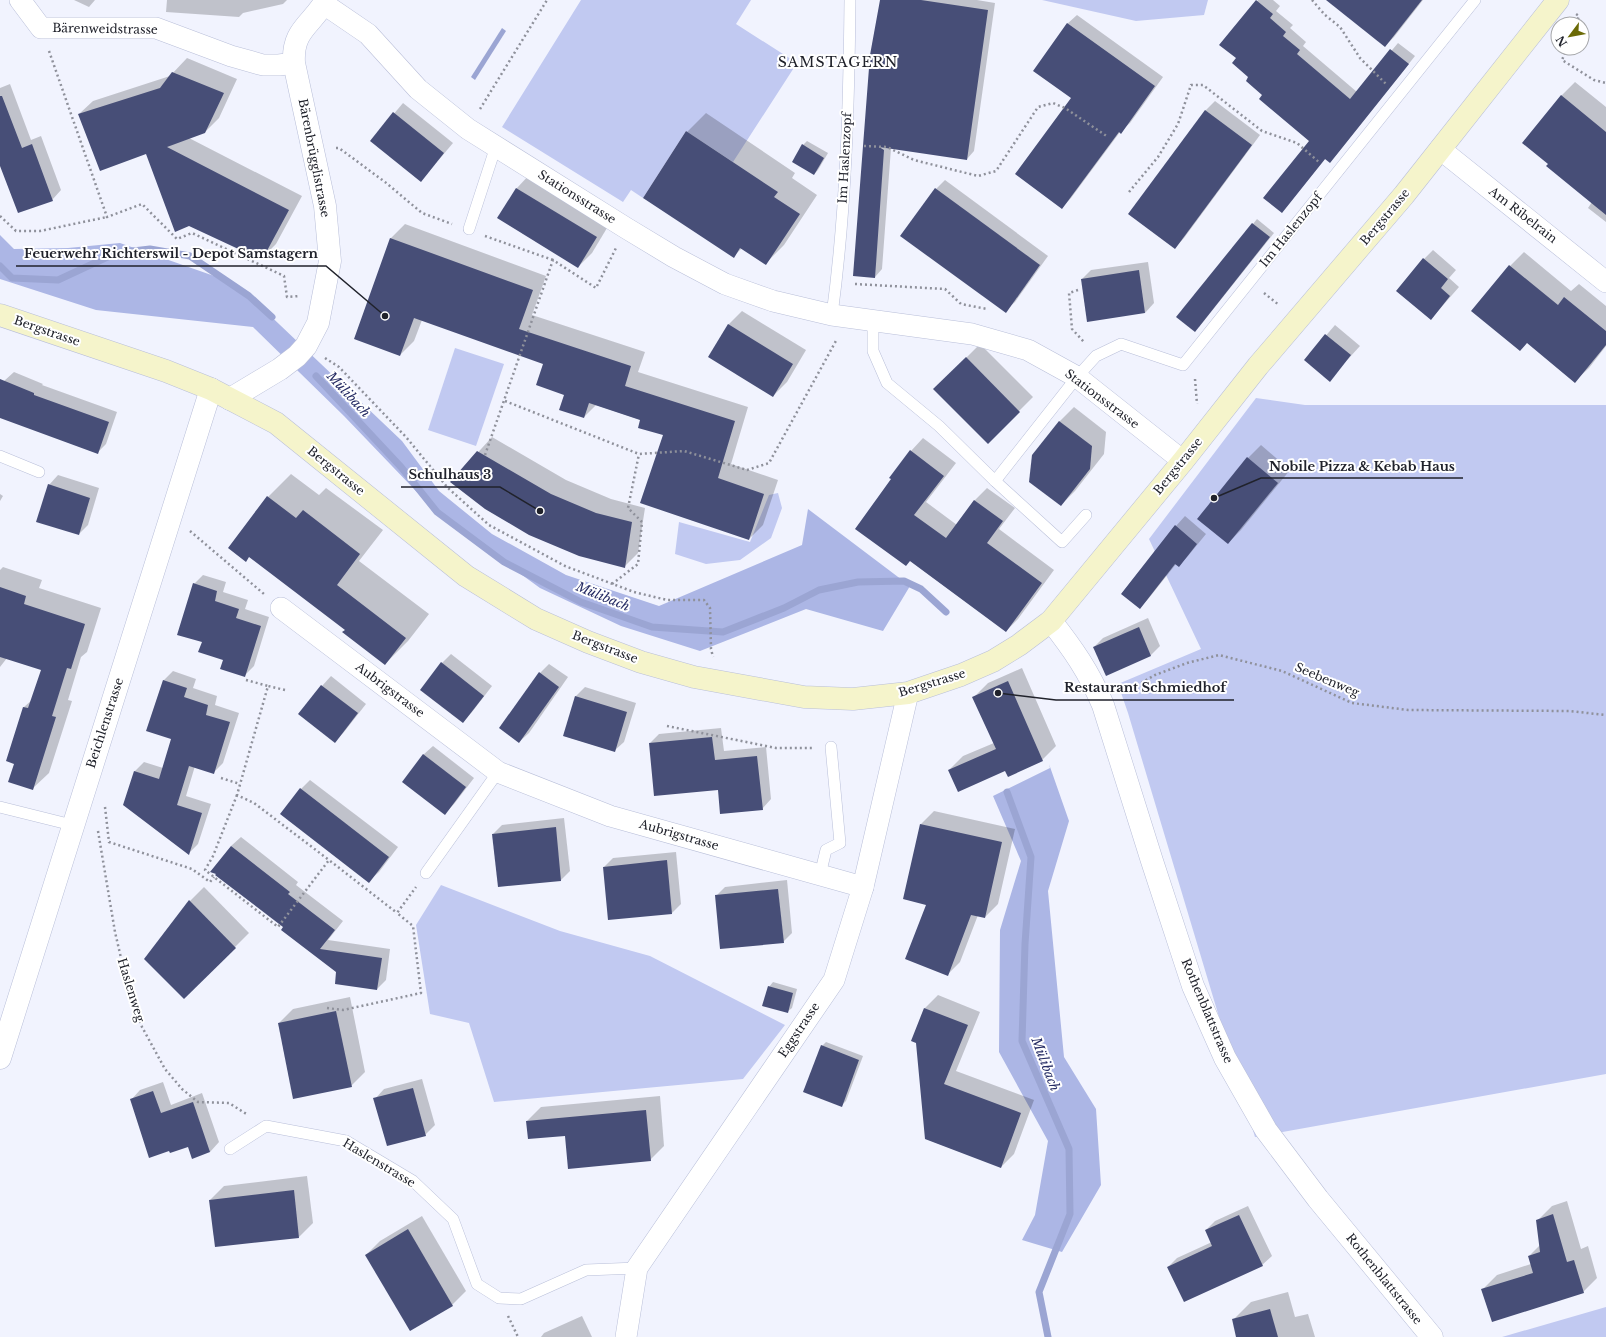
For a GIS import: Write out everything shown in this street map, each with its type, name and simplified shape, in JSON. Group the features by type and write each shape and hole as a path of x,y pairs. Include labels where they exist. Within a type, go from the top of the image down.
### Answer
{"main road":[{"name":"Bergstrasse","path":"0,315 166,371 211,389 276,422 466,576 536,619 588,642 641,662 694,677 804,697 853,699 908,693 961,675 993,661 1019,646 1051,620 1183,461 1254,372 1404,195 1558,0"}],"street":[{"name":"Bärenweidstrasse","path":"20,0 41,28 156,28 231,56 263,65 294,62"},
{"name":"Stationsstrasse","path":"325,2 368,34 418,89 468,129 674,257 725,284 773,301 840,317 972,334 1028,350 1077,377 1183,461"},
{"name":"Bärenbrügglistrasse","path":"230,399 280,369 297,356 306,346 318,322 330,261 325,206 294,62 293,51 296,39 325,2"},
{"name":"Am Ribelrain","path":"1440,150 1606,282"},
{"name":"Beichlenstrasse","path":"0,1058 72,825 211,389"},
{"name":"Aubrigstrasse","path":"281,608 498,772 610,816 863,887"},
{"name":"Rothenblattstrasse","path":"1051,620 1079,657 1093,682 1103,706 1152,861 1194,986 1225,1058 1266,1130 1318,1199 1432,1337"},
{"name":"Eggstrasse","path":"626,1337 637,1268 834,980 863,887 908,693"}],"lane":[{"name":"Im Haslenzopf","path":"840,317 836,283 846,145 849,82 850,0"},
{"name":"Im Haslenzopf","path":"996,481 1077,377 1096,356 1121,344 1183,365 1474,0"},
{"path":"468,229 496,146"},
{"path":"873,321 873,351 887,383 939,426 1062,542 1086,515"},
{"path":"0,456 39,472"},
{"path":"820,875 826,850 840,843 832,747"},
{"path":"426,874 498,772"},
{"path":"0,807 72,825"},
{"path":"230,1149 266,1126"},
{"name":"Haslenstrasse","path":"266,1126 346,1140 413,1180 452,1220 477,1284 499,1298 521,1299 586,1270 637,1268"}],"path":[{"path":"468,129 546,0"},
{"path":"1312,0 1325,15 1340,27 1360,58 1398,95"},
{"path":"41,28 108,217"},
{"path":"1564,56 1562,60 1594,80 1606,83"},
{"path":"1129,192 1158,157 1178,124 1192,86 1204,85 1262,130 1297,143 1334,176"},
{"path":"846,145 887,147 914,160 978,176 996,171 1038,107 1053,103 1065,108 1108,137"},
{"path":"314,152 339,148 385,182 422,213 553,260 596,288 626,228"},
{"path":"0,216 16,231 40,231 108,217 142,204 177,239 192,233 284,276 287,297 323,294"},
{"path":"486,456 553,260"},
{"path":"836,283 944,290 961,304 987,309"},
{"path":"1078,290 1069,294 1072,329 1096,356"},
{"path":"505,401 639,454 684,451 747,470 769,463 840,317"},
{"path":"306,346 339,367 406,437 448,488 489,525 565,566 634,592 667,600 704,600 710,608 711,649"},
{"path":"1195,372 1197,405"},
{"path":"612,584 638,564 642,522 628,508 639,454"},
{"path":"170,515 281,608"},
{"name":"Seebenweg","path":"1103,706 1155,675 1187,663 1219,655 1282,671 1352,703 1408,710 1569,711 1606,715"},
{"path":"246,680 285,690"},
{"path":"268,686 237,795 213,856 205,870 278,927 329,860"},
{"path":"667,726 776,748 832,747"},
{"path":"221,778 240,784"},
{"path":"237,795 254,803 413,926 421,993 343,1010 327,1008"},
{"path":"105,806 109,842 192,869 210,882 214,877"},
{"name":"Haslenweg","path":"97,828 114,932 127,984 142,1027 165,1069 182,1089 198,1102 229,1103 266,1126"},
{"path":"397,913 426,874"}],"shaded area":[{"path":"581,0 751,0 736,24 797,63 733,162 686,131 643,198 631,190 623,202 502,127"},
{"path":"1042,0 1208,0 1204,15 1136,21"},
{"path":"502,28 506,31 475,80 471,77"},
{"path":"0,235 14,249 68,248 120,243 237,284 402,441 439,491 492,534 566,575 659,606 802,545 808,509 910,586 883,631 806,609 700,651 621,626 540,588 439,515 344,416 253,327 96,310 0,279"},
{"path":"455,348 504,364 476,446 428,430"},
{"path":"1256,398 1305,405 1606,405 1606,1074 1255,1137 1118,684 1201,649 1149,539"},
{"path":"778,493 782,508 771,538 740,560 706,564 675,554 679,522 750,542 769,495"},
{"path":"1049,764 1069,821 1048,891 1064,1057 1096,1109 1101,1185 1062,1252 1022,1240 1035,1215 1048,1141 999,1052 1000,930 1021,861 993,796 1050,768"},
{"path":"441,885 560,931 650,956 785,1025 743,1079 494,1102 469,1023 430,1014 416,925"},
{"path":"1606,1307 1606,1337 1502,1337"}],"building":[{"path":"880,0 921,0 988,10 967,160 879,147 884,150 875,278 853,276 870,55"},
{"path":"1256,0 1273,14 1270,18 1286,32 1283,36 1300,50 1297,54 1350,99 1390,49 1409,64 1330,163 1325,159 1282,213 1263,198 1309,141 1259,99 1262,95 1246,81 1248,77 1232,63 1236,58 1219,45"},
{"path":"1326,0 1422,0 1385,47"},
{"path":"1067,23 1155,86 1121,134 1119,132 1062,209 1015,174 1071,98 1033,71"},
{"path":"172,72 224,93 205,133 167,147 289,210 262,260 189,226 175,232 146,154 100,171 78,114 160,88"},
{"path":"1561,95 1606,132 1606,215 1546,166 1548,164 1522,143"},
{"path":"0,96 2,96 22,148 32,144 53,201 18,213 0,166"},
{"path":"1205,110 1252,145 1175,249 1128,214"},
{"path":"393,112 444,153 421,182 370,141"},
{"path":"686,131 778,192 774,197 800,214 766,265 740,248 734,258 643,198"},
{"path":"802,144 824,158 814,175 792,162"},
{"path":"516,188 597,237 578,268 497,218"},
{"path":"935,188 1040,265 1006,313 900,236"},
{"path":"1252,223 1270,237 1195,332 1176,317"},
{"path":"390,238 533,290 519,329 631,366 625,386 735,421 718,478 764,494 749,540 640,503 663,435 638,428 640,420 589,403 584,418 559,410 564,395 536,385 543,364 414,318 400,356 354,339"},
{"path":"1423,258 1448,279 1441,288 1450,296 1431,320 1396,291"},
{"path":"1509,265 1558,305 1564,297 1606,331 1606,345 1575,383 1527,343 1520,351 1471,311"},
{"path":"1139,270 1145,313 1087,322 1081,279"},
{"path":"728,324 793,364 773,397 708,357"},
{"path":"1325,334 1351,355 1330,382 1304,360"},
{"path":"966,357 1020,412 988,444 933,389"},
{"path":"0,379 34,393 34,395 109,422 98,454 0,418"},
{"path":"1059,421 1092,446 1090,469 1061,506 1029,482 1032,455"},
{"path":"910,450 944,476 914,515 946,538 974,500 1003,521 987,543 1042,583 1006,632 910,561 906,566 855,529 891,479 889,478"},
{"path":"477,451 551,494 596,513 632,522 625,568 579,556 529,535 485,509 450,482"},
{"path":"1247,457 1278,483 1228,544 1197,519"},
{"path":"48,484 90,498 79,535 36,522"},
{"path":"267,496 296,518 303,510 360,554 337,585 406,638 385,665 342,632 345,630 249,557 246,562 228,548"},
{"path":"1175,525 1197,544 1179,567 1175,564 1140,609 1121,594"},
{"path":"193,583 217,591 215,601 239,609 236,618 261,626 245,677 220,669 223,660 198,652 202,642 177,635"},
{"path":"0,587 26,596 24,604 85,624 71,669 67,668 52,716 56,717 33,790 8,782 14,764 6,761 23,707 28,708 41,670 0,657"},
{"path":"1139,627 1151,656 1106,676 1093,647"},
{"path":"441,662 484,696 463,723 420,690"},
{"path":"539,672 559,687 519,743 499,728"},
{"path":"163,680 187,688 184,697 208,705 206,715 230,722 214,774 189,766 177,805 202,813 189,855 123,805 134,771 159,779 171,739 146,731"},
{"path":"1008,681 1043,761 1008,777 1005,771 958,792 948,770 996,749 972,697"},
{"path":"321,685 358,713 335,743 298,714"},
{"path":"575,696 627,712 615,752 563,736"},
{"path":"712,737 715,760 757,756 763,810 720,814 718,790 654,796 649,743"},
{"path":"423,754 466,787 445,815 402,782"},
{"path":"300,788 389,857 369,883 280,814"},
{"path":"920,824 1002,842 985,918 971,915 948,976 905,959 926,905 903,899"},
{"path":"556,827 561,881 498,887 492,834"},
{"path":"231,846 290,892 288,894 335,930 320,949 382,958 377,990 335,984 336,972 281,930 283,927 215,875 216,874 210,872"},
{"path":"667,860 672,914 608,920 603,867"},
{"path":"778,889 784,943 720,949 715,895"},
{"path":"189,900 236,948 184,999 144,959"},
{"path":"768,986 793,993 788,1013 762,1006"},
{"path":"924,1008 968,1025 944,1084 1021,1113 1001,1168 925,1139 916,1043 911,1041"},
{"path":"336,1011 352,1087 293,1099 278,1023"},
{"path":"821,1045 859,1060 842,1107 803,1092"},
{"path":"413,1088 426,1136 387,1146 373,1098"},
{"path":"153,1091 161,1113 193,1102 210,1152 192,1159 188,1147 170,1153 169,1151 149,1158 130,1099"},
{"path":"646,1110 651,1161 568,1169 565,1136 528,1139 526,1121"},
{"path":"294,1190 299,1238 215,1247 209,1200"},
{"path":"1553,1214 1567,1262 1574,1260 1584,1293 1492,1322 1481,1289 1533,1273 1528,1256 1540,1252 1536,1220"},
{"path":"1239,1215 1263,1266 1184,1302 1167,1267 1212,1246 1205,1230"},
{"path":"408,1229 453,1306 410,1331 365,1255"},
{"path":"1270,1309 1278,1337 1236,1337 1232,1319"}],"waterway":[{"name":"Mülibach","path":"0,266 12,278 58,280 116,253 150,249 190,256 249,296 272,317"},
{"name":"Mülibach","path":"316,376 401,467 437,512 504,562 581,602 652,627 723,632 784,608 819,590 858,582 904,581 921,589 946,612"},
{"name":"Mülibach","path":"1007,792 1031,857 1025,944 1022,1041 1069,1149 1070,1214 1039,1292 1048,1337"}],"place":[{"name":"Feuerwehr Richterswil - Depot Samstagern","path":"385,316"},
{"name":"Nobile Pizza & Kebab Haus","path":"1214,498"},
{"name":"Schulhaus 3","path":"540,511"},
{"name":"Restaurant Schmiedhof","path":"998,693"}],"district":[{"name":"SAMSTAGERN","path":"838,62"}]}
